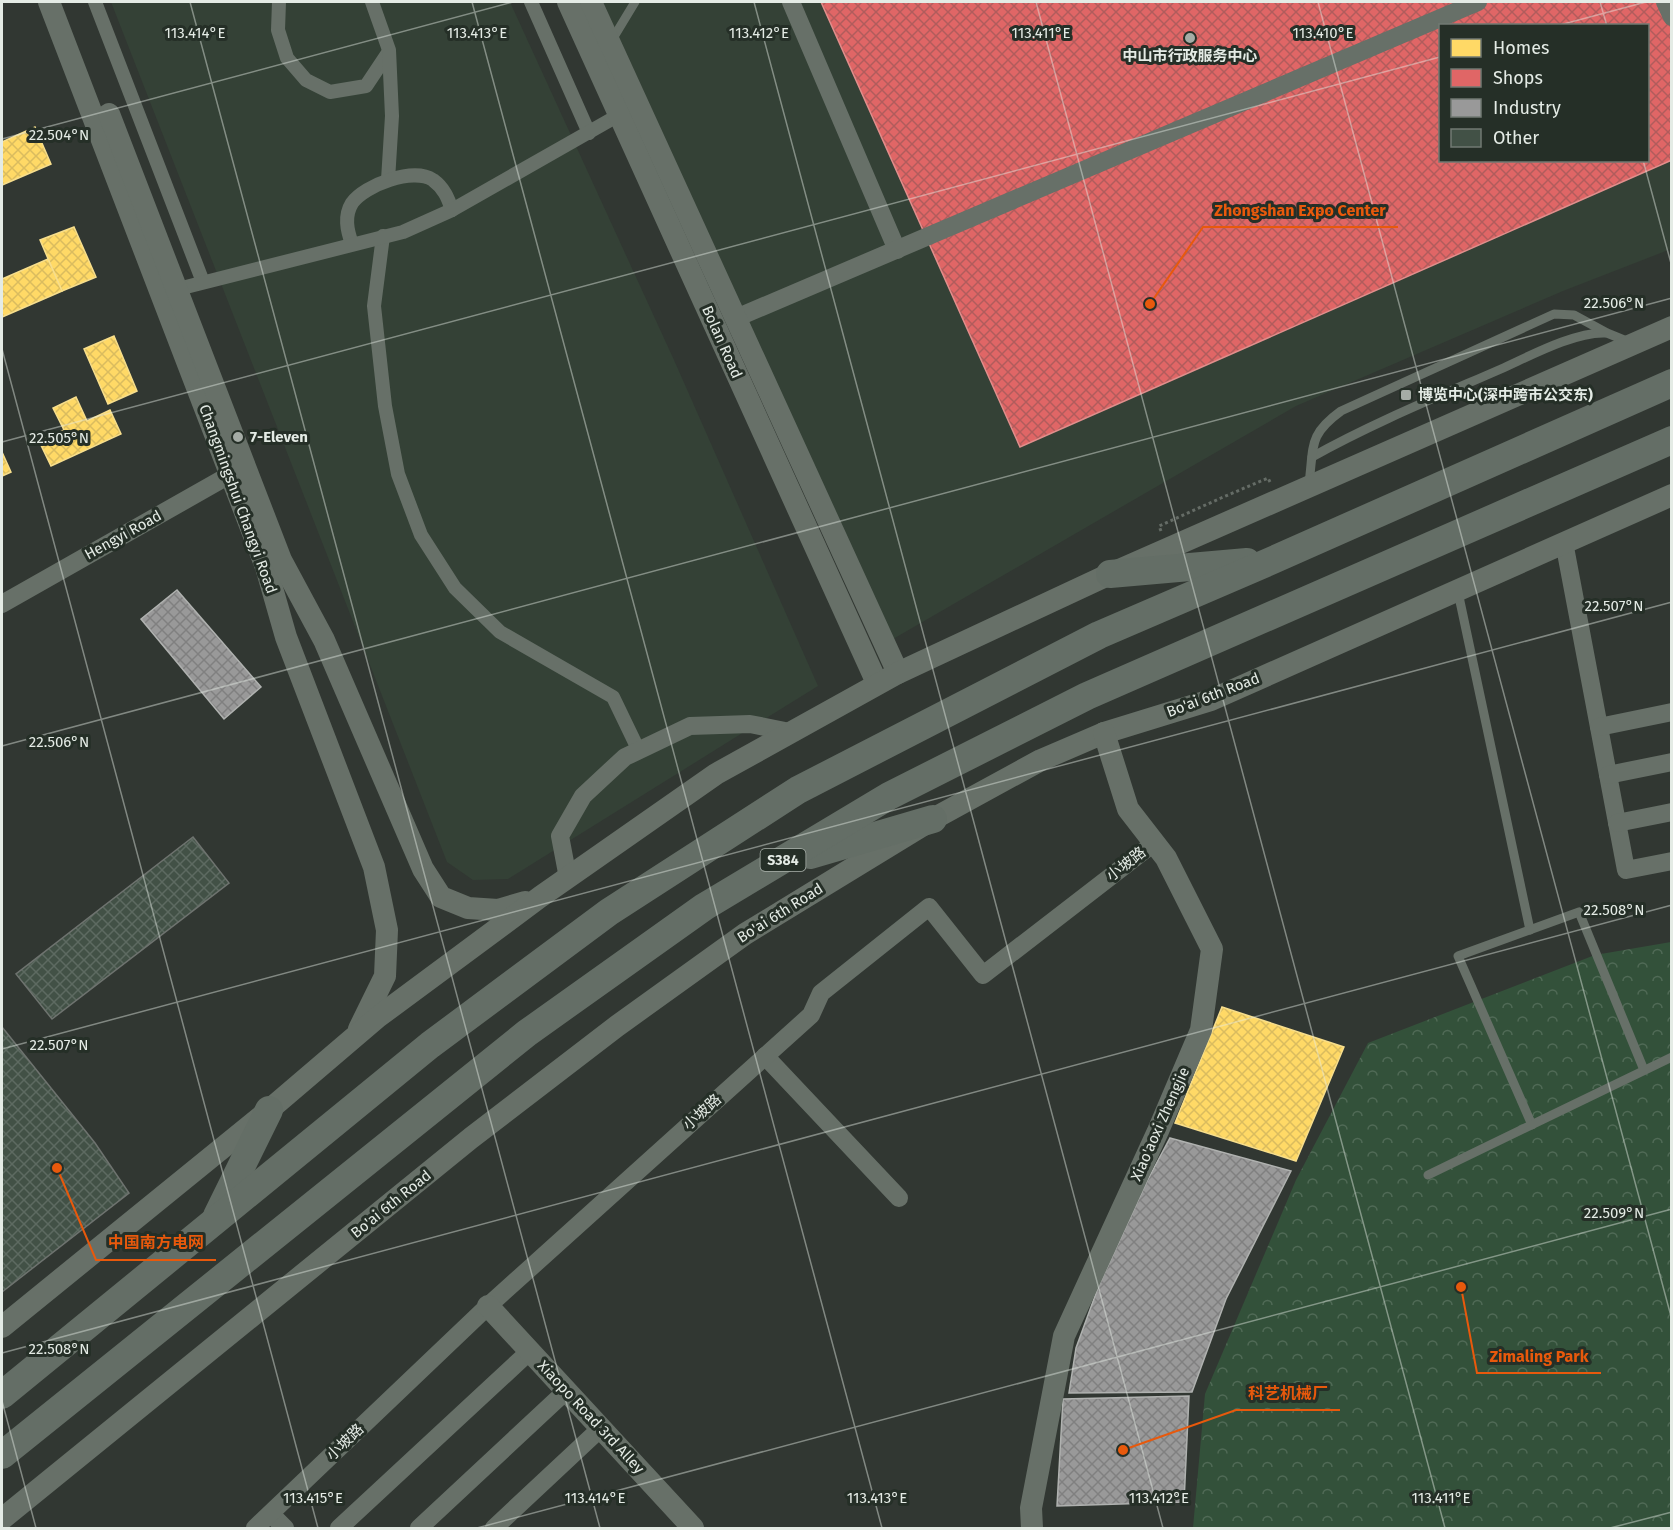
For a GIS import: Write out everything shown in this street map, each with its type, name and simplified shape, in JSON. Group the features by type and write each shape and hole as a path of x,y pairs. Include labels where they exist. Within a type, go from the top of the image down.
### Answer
{"highway":[{"path":"2,1395 430,1045 609,912 798,790 1099,634 1273,560 1671,383"},
{"name":"S384","path":"2,1455 527,1033 705,907 889,796 1087,696 1671,440"},
{"path":"1110,574 1273,560"},
{"path":"771,867 933,819"},
{"path":"213,1224 269,1110"}],"street":[{"name":"Changmingshui Changyi Road","path":"49,2 238,471 281,560 324,640 423,869 441,897 468,908 498,910 540,897"},
{"name":"Changmingshui Changyi Road","path":"64,2 178,289 238,471 286,637 374,867 387,930 385,976 356,1035"},
{"path":"95,2 203,282"},
{"path":"279,2 278,30 287,58 306,80 330,92 366,86 388,53"},
{"path":"372,2 388,53 392,116 388,180"},
{"path":"531,2 589,133"},
{"name":"Bolan Road","path":"568,2 600,46 736,318 898,673"},
{"name":"Bolan Road","path":"591,2 600,46 619,115 877,683"},
{"path":"791,2 897,250"},
{"path":"736,318 1478,2"},
{"path":"1665,2 1671,17"},
{"path":"178,289 403,231 453,210 619,115"},
{"path":"352,244 346,226 352,204 366,191 388,180 412,175 431,179 446,192 453,210"},
{"path":"383,236 374,306 385,406 399,474 421,535 455,588 500,632 613,697 639,751"},
{"path":"2,1327 269,1110 378,1017 540,897 716,774 898,673 1110,574 1671,327"},
{"name":"Hengyi Road","path":"2,604 238,471"},
{"name":"Bo'ai 6th Road","path":"2,1519 471,1138 617,1026 745,934 933,819 1041,760 1104,733 1211,699 1671,495"},
{"path":"1564,542 1626,870 1671,861"},
{"path":"1599,727 1671,712"},
{"path":"568,878 560,836 583,796 626,757 690,726 750,724 790,732"},
{"name":"Xiao'aoxi Zhengjie","path":"1032,1528 1031,1508 1064,1336 1158,1131 1201,1030 1212,949 1166,858 1128,809 1104,733"},
{"path":"1608,774 1671,762"},
{"path":"1617,823 1671,812"},
{"name":"小坡路","path":"255,1528 488,1306 811,1015 821,993 929,907 983,975 1154,843"},
{"path":"765,1056 898,1198"},
{"name":"Xiaopo Road 3rd Alley","path":"488,1306 693,1528"},
{"path":"339,1528 530,1351"},
{"path":"419,1528 566,1391"},
{"path":"494,1528 601,1428"},
{"path":"271,1514 285,1528"}],"lane":[{"path":"600,46 635,2"},
{"path":"1309,487 1314,439 1323,424 1341,411 1520,328 1554,314 1574,315 1607,333 1635,344"},
{"path":"1312,457 1342,440 1411,408 1535,354 1589,333 1607,333"},
{"path":"1457,590 1530,930"},
{"path":"1532,1125 1458,956 1579,912 1644,1070"},
{"path":"1428,1175 1671,1057"}],"shaded area":[{"path":"111,2 510,2 674,360 818,686 508,879 473,880 447,862"},
{"path":"603,2 1671,2 1671,249 1563,291 1296,406 893,639"}],"green space":[{"path":"1671,942 1671,1528 1193,1528 1205,1394 1296,1180 1368,1043 1595,955"}],"building: Homes":[{"path":"35,127 51,164 2,185 2,142"},
{"path":"74,227 96,277 62,291 40,240"},
{"path":"48,259 62,291 2,317 2,279"},
{"path":"114,336 137,391 108,404 84,349"},
{"path":"76,397 87,421 110,410 121,434 51,466 39,441 64,430 53,408"},
{"path":"2,452 11,472 2,476"},
{"path":"1222,1007 1344,1047 1296,1161 1175,1123"}],"building: Shops":[{"path":"821,2 1672,2 1672,160 1020,447"}],"building: Industry":[{"path":"177,590 261,687 224,719 141,619"},
{"path":"1170,1138 1291,1171 1226,1299 1192,1392 1069,1393 1076,1348 1099,1285 1147,1181"},
{"path":"1189,1396 1184,1502 1057,1506 1063,1399"}],"building: Other":[{"path":"193,837 229,883 52,1019 16,974"},
{"path":"2,1027 95,1143 129,1193 2,1292"}],"place":[{"name":"中山市行政服务中心","path":"1190,38"},
{"name":"Zhongshan Expo Center","path":"1150,304"},
{"name":"博览中心(深中跨市公交东)","path":"1406,395"},
{"name":"7-Eleven","path":"238,437"},
{"name":"中国南方电网","path":"57,1168"},
{"name":"Zimaling Park","path":"1461,1287"},
{"name":"科艺机械厂","path":"1123,1450"}]}
